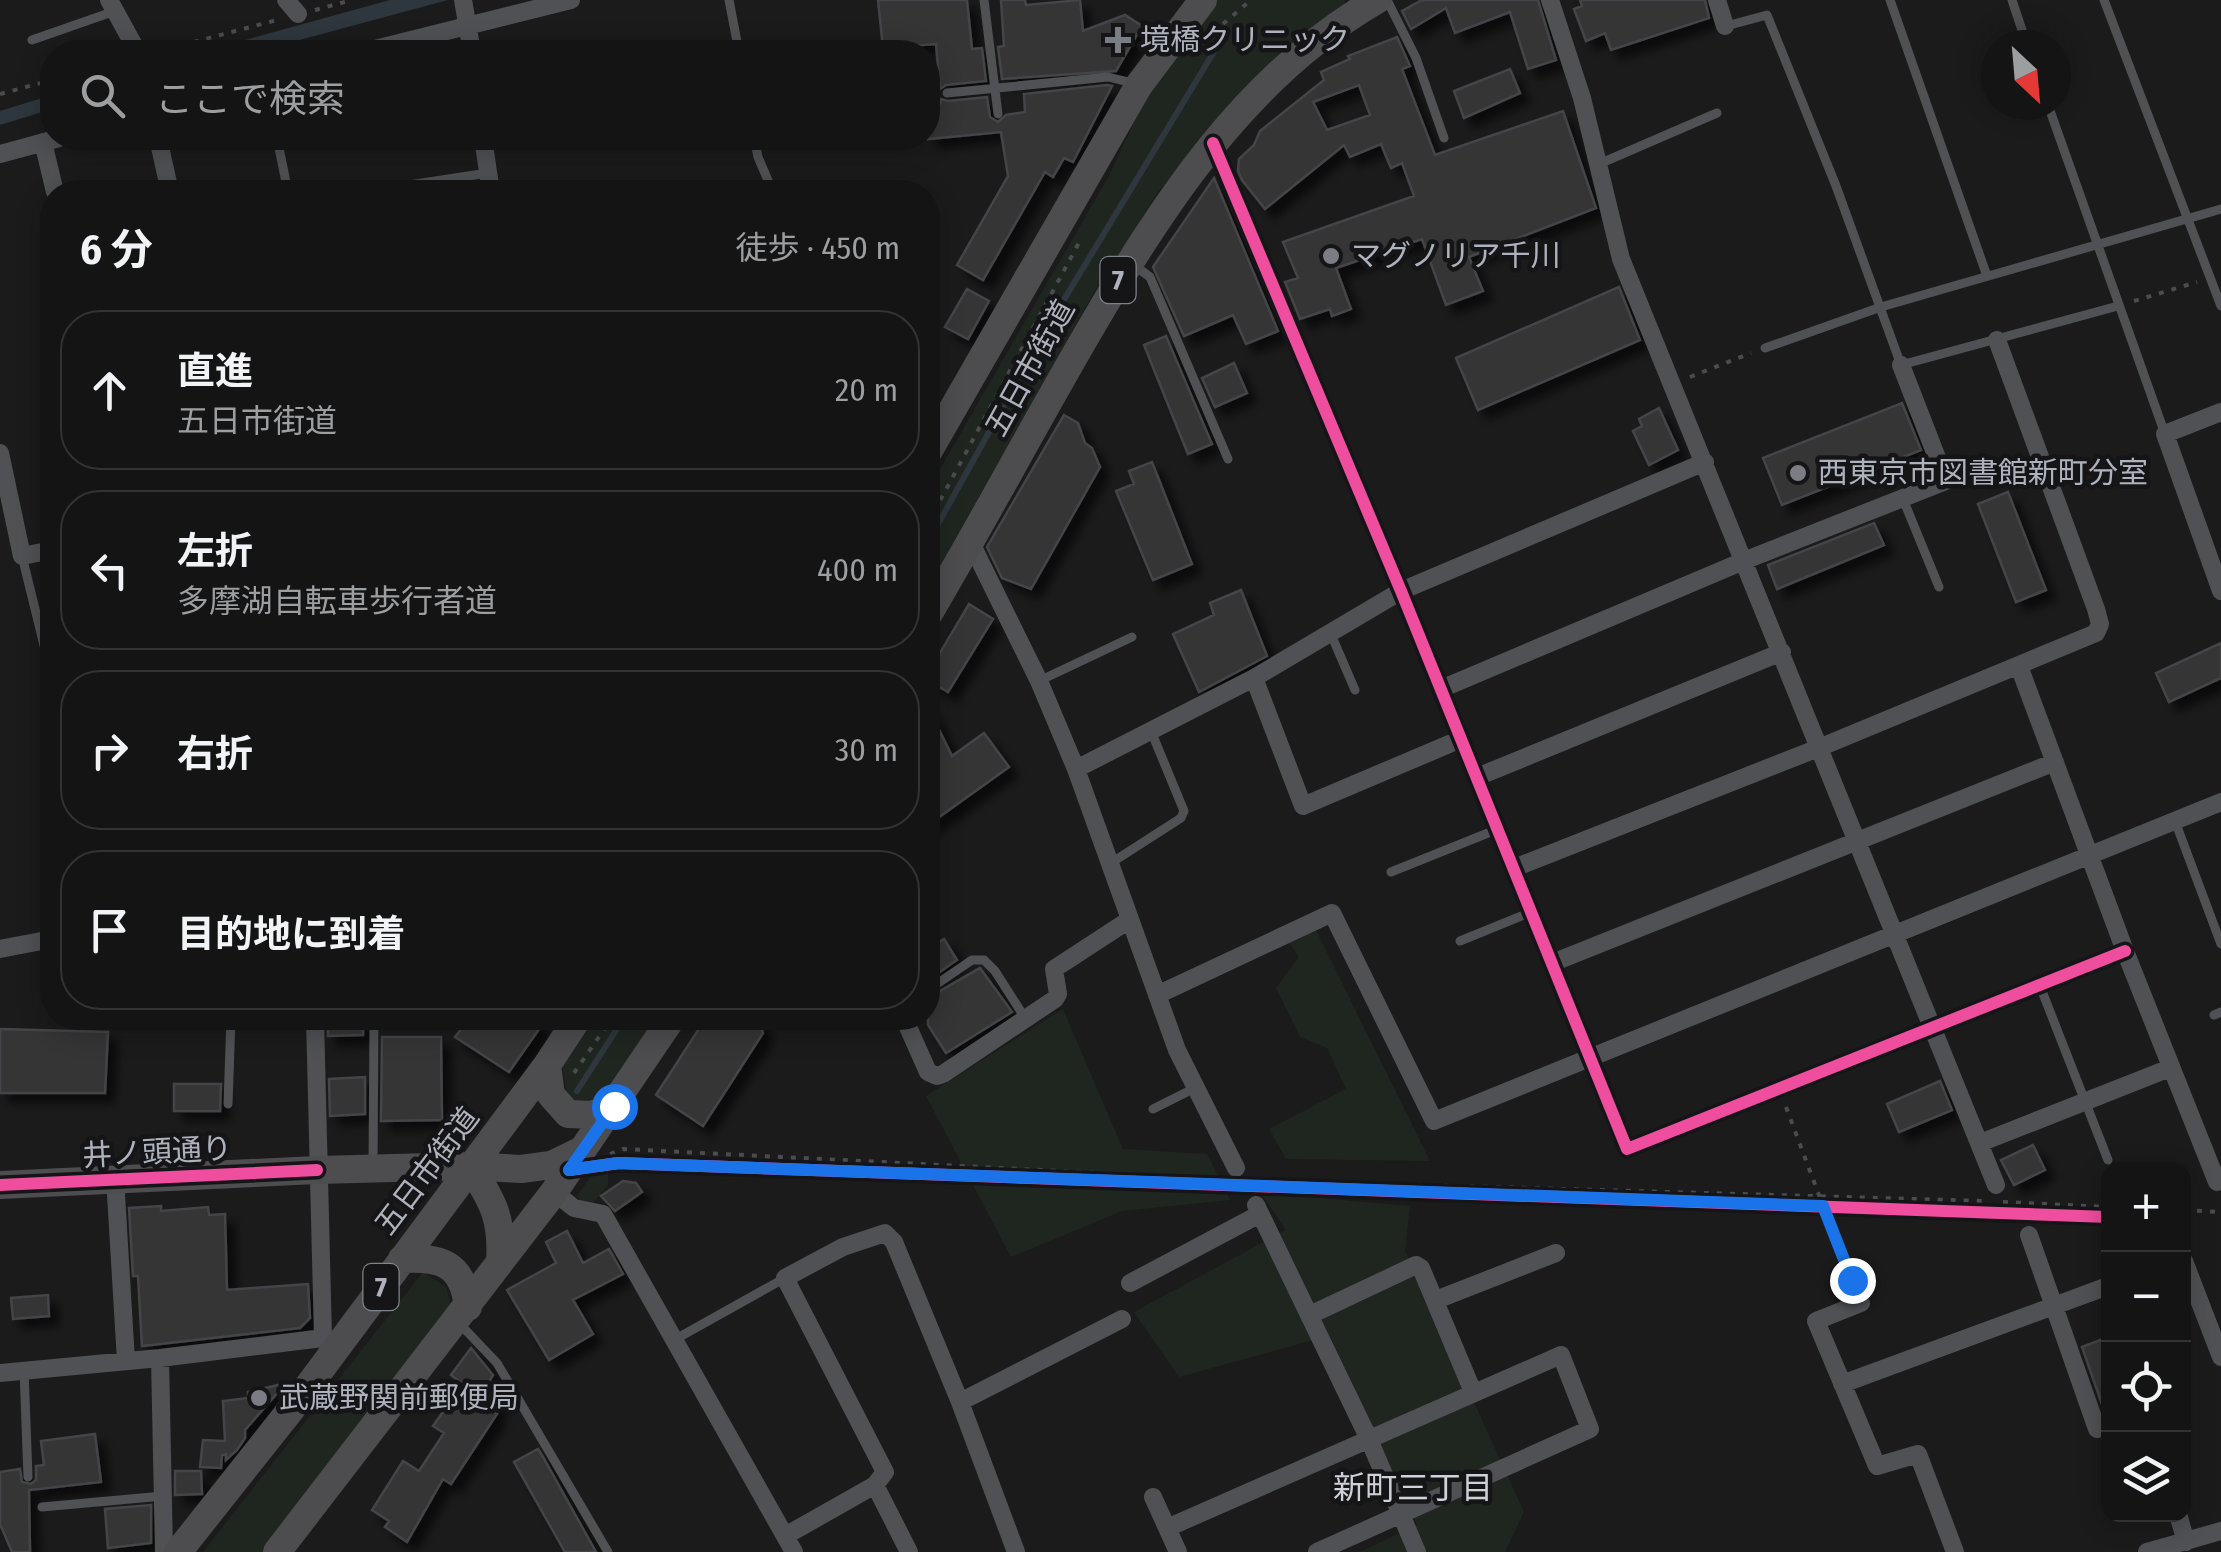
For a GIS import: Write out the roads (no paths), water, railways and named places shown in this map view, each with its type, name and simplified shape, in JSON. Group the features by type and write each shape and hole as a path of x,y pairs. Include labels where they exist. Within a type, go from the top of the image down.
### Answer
{"main road":[{"name":"五日市街道","path":"940,421 1139,84 1204,0"},
{"name":"五日市街道","path":"940,595 1129,261 1167,202 1213,143 1282,70 1363,4"},
{"name":"五日市街道","path":"178,1552 330,1343 402,1259 570,1030"},
{"path":"276,1552 578,1167 664,1030"},
{"path":"546,1065 555,1101 568,1114 592,1115 614,1106"},
{"path":"470,1166 494,1204 502,1236 500,1262"},
{"name":"井ノ頭通り","path":"0,1185 372,1168 578,1167"},
{"path":"402,1259 428,1258 454,1270 462,1280 463,1314"}],"street":[{"path":"393,40 466,11 571,0"},
{"path":"1550,0 1582,98 1621,259 1980,1143 1995,1193"},
{"path":"1717,0 1726,26"},
{"path":"112,5 131,40"},
{"path":"466,11 470,40"},
{"path":"0,154 40,143"},
{"path":"1213,143 1441,688 1627,1149 2125,951"},
{"path":"52,150 53,180"},
{"path":"161,150 167,180"},
{"path":"485,150 490,180"},
{"path":"1514,868 1821,748 2096,632 2100,624 1996,340"},
{"path":"1441,688 1946,481 1901,365"},
{"path":"2221,412 2164,434 2221,591"},
{"path":"0,453 22,556 40,552"},
{"path":"1076,770 1254,678 1401,591 1705,462"},
{"path":"971,543 1040,681 1157,995 1234,1176"},
{"path":"1477,777 1782,652"},
{"path":"2019,666 2125,951 2217,1182"},
{"path":"1254,678 1303,806 1461,740"},
{"path":"1552,963 2055,762"},
{"path":"1157,995 1332,912 1434,1122 2221,802"},
{"path":"909,1030 928,1072 937,1076 1058,994 1054,969 1130,920"},
{"path":"0,950 40,942"},
{"path":"0,1373 330,1343 317,1170 315,1030"},
{"path":"1980,1143 2170,1068"},
{"path":"578,1167 574,1208 603,1214 789,1544 875,1486 885,1472 785,1278 843,1247 885,1233 894,1242 960,1402 1016,1552"},
{"path":"115,1178 126,1360"},
{"path":"1130,1283 1258,1210 1368,1437 1417,1552"},
{"path":"2029,1235 2097,1429 2101,1428"},
{"path":"1436,1300 1556,1253"},
{"path":"1310,1315 1416,1265 1436,1300 1473,1392"},
{"path":"2191,1279 2221,1357"},
{"path":"1852,1280 1861,1302 1816,1322 1877,1466 1918,1454 1956,1552"},
{"path":"1842,1384 2101,1288"},
{"path":"960,1402 1122,1318"},
{"path":"1167,1528 1561,1354 1590,1429 1317,1552"},
{"path":"160,1358 164,1552"},
{"path":"875,1486 909,1552"},
{"path":"1152,1496 1178,1552"},
{"path":"2180,1522 2186,1542"},
{"path":"2147,1552 2221,1531"}],"lane":[{"path":"729,0 736,40"},
{"path":"984,0 998,114"},
{"path":"1387,0 1416,58 1444,138"},
{"path":"1890,0 1986,276"},
{"path":"2012,0 2023,30"},
{"path":"2104,0 2221,306"},
{"path":"32,40 112,5"},
{"path":"1726,26 1767,15 1901,365 2118,306"},
{"path":"946,93 1108,76 1139,84"},
{"path":"1600,164 1716,113"},
{"path":"2053,120 2164,434"},
{"path":"279,150 286,180"},
{"path":"757,150 768,180"},
{"path":"1765,348 1881,307 2221,209"},
{"path":"1129,261 1150,277 1228,460"},
{"path":"1903,499 1939,587"},
{"path":"22,556 40,629"},
{"path":"1330,632 1355,690"},
{"path":"1040,681 1132,637"},
{"path":"1111,863 1181,818 1184,811 1151,731"},
{"path":"2174,821 2221,944"},
{"path":"1391,872 1498,829"},
{"path":"1460,941 1531,912"},
{"path":"940,982 972,960 984,960 995,970 1025,1018"},
{"path":"2040,985 2108,1160"},
{"path":"228,1104 231,1030"},
{"path":"372,1168 374,1030"},
{"path":"1153,1109 1195,1088"},
{"path":"674,1340 785,1278"},
{"path":"463,1314 497,1362 608,1552"},
{"path":"24,1370 28,1477"},
{"path":"42,1507 163,1496"}],"waterway":[{"path":"940,520 1048,326 1218,45"},
{"path":"577,1091 616,1030"}],"place":[{"name":"境橋クリニック","path":"1118,40"},
{"name":"マグノリア千川","path":"1331,256"},
{"name":"西東京市図書館新町分室","path":"1798,473"},
{"name":"武蔵野関前郵便局","path":"259,1398"}],"district":[{"name":"新町三丁目","path":"1413,1488"}]}
